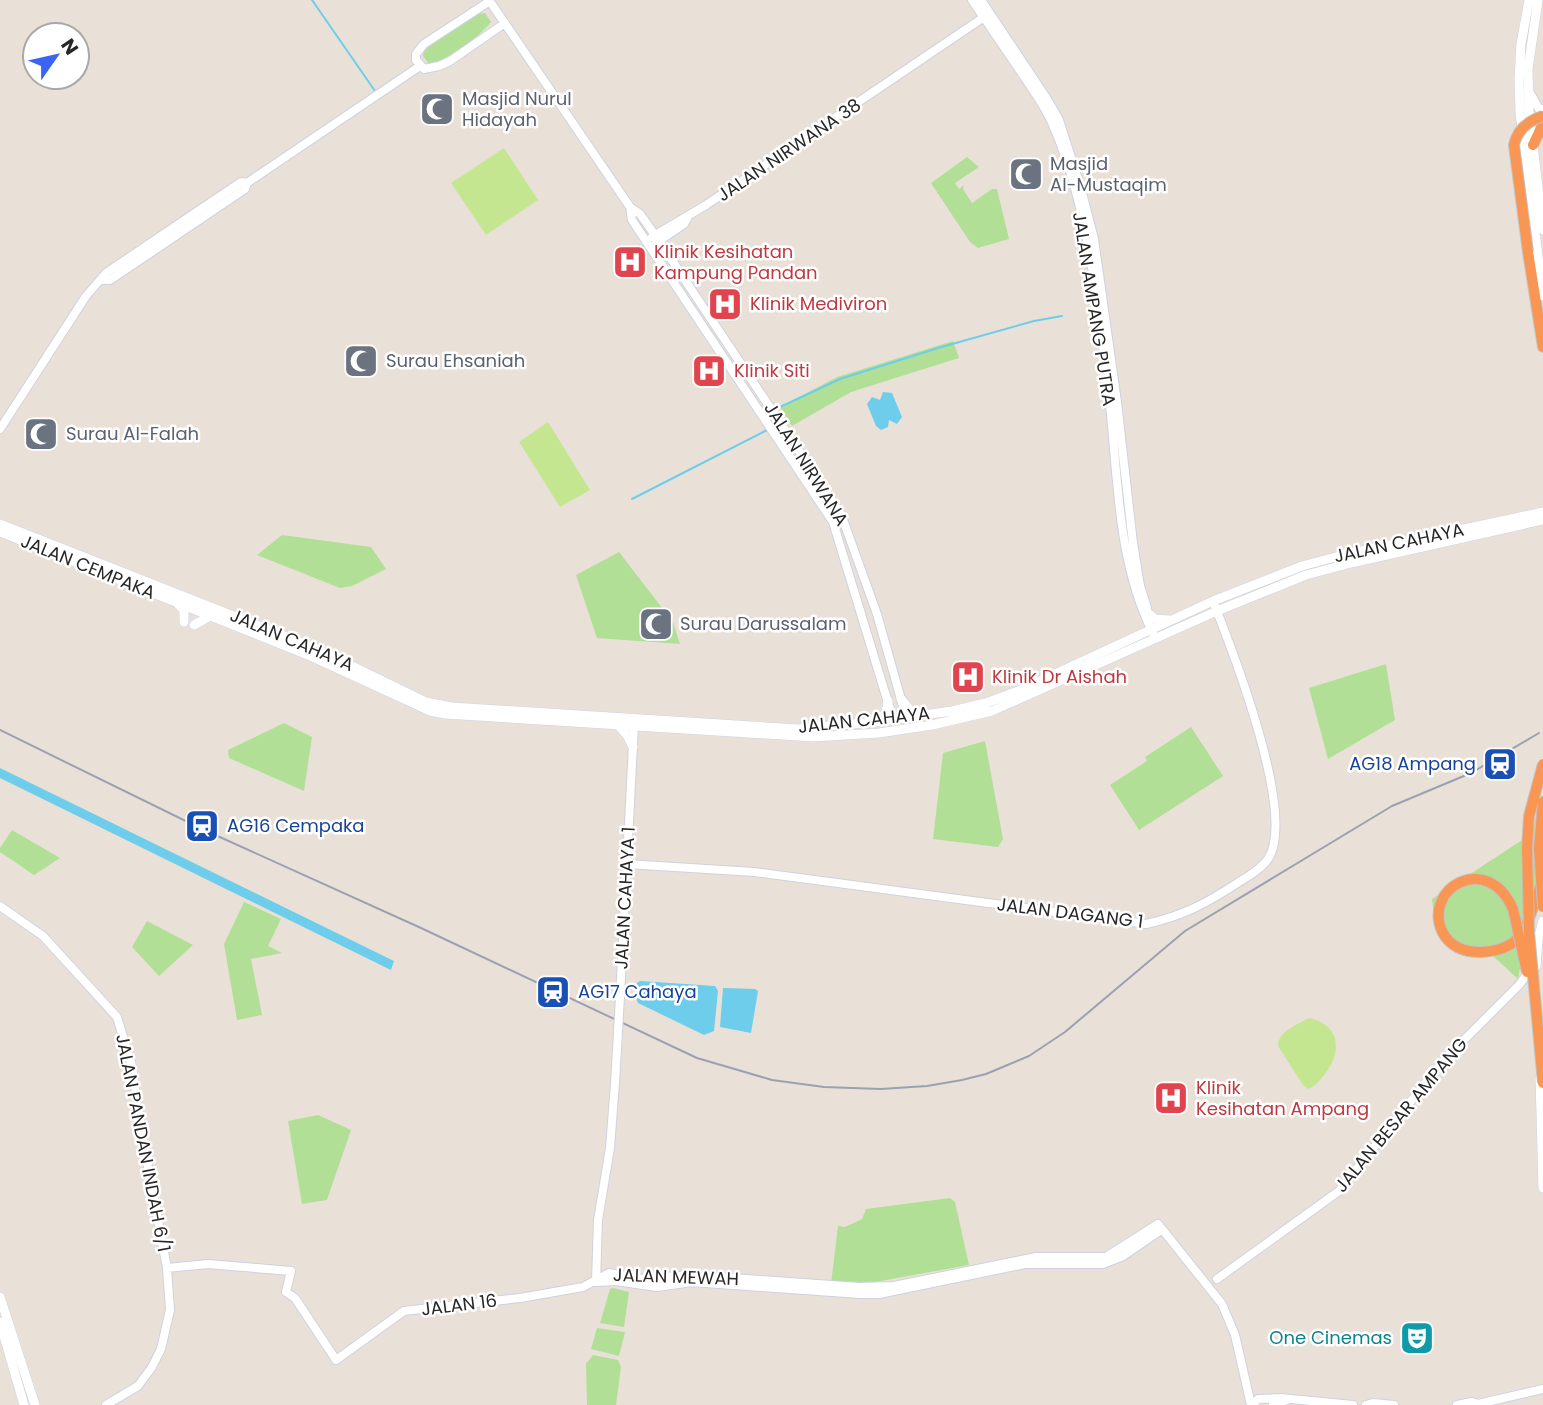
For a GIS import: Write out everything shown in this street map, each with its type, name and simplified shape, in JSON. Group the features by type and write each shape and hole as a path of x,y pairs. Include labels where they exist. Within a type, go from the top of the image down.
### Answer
{"highway":[{"path":"1532,145 1542,116"},
{"path":"1542,116 1523,127 1514,145 1543,347"},
{"path":"1542,1088 1529,932 1527,848 1529,817 1543,764"},
{"path":"1543,802 1539,848 1543,907"},
{"path":"1537,1012 1513,909 1497,885 1488,880 1462,881 1443,898 1439,918 1444,936 1464,950 1480,952 1502,949 1516,942 1525,931 1543,883"}],"main road":[{"path":"1528,0 1521,44 1519,91 1543,296"},
{"path":"1538,0 1529,48 1528,88 1543,230"},
{"name":"JALAN CAHAYA","path":"634,725 650,723 798,729 900,719 986,703 1138,636 1156,633 1172,620 1290,570 1343,555 1543,512"},
{"name":"JALAN CAHAYA","path":"175,592 317,649 426,702 452,707 813,737 879,733 932,725 992,711 1156,633 1306,575 1540,522"},
{"name":"JALAN CEMPAKA","path":"0,524 175,592"},
{"name":"JALAN CEMPAKA","path":"0,532 177,603"},
{"path":"175,592 197,610 221,610"},
{"path":"177,603 184,610 184,622"},
{"name":"JALAN CAHAYA","path":"177,603 348,672 430,711 445,714 618,720"},
{"path":"1138,636 1146,614 1162,621 1172,620"},
{"path":"194,625 210,616"},
{"path":"901,699 910,710 924,715"},
{"path":"875,722 886,713 888,701"},
{"path":"879,733 900,719 932,725"},
{"path":"618,720 634,725"},
{"path":"618,720 633,747"},
{"path":"633,747 650,723"},
{"path":"1543,921 1536,961 1543,1188"},
{"path":"0,1297 35,1405"},
{"path":"0,1322 24,1405"}],"street":[{"name":"JALAN AMPANG PUTRA","path":"972,0 986,17 1053,124 1074,191 1087,241 1129,565 1133,586 1156,633"},
{"name":"JALAN AMPANG PUTRA","path":"981,0 986,17"},
{"path":"505,23 450,61 430,69 420,66 416,54 424,44 489,1 505,23 630,207"},
{"name":"JALAN NIRWANA 38","path":"648,244 684,224 688,217 986,17"},
{"path":"0,429 86,296 102,281 106,273 232,188 247,183 420,66"},
{"path":"1528,88 1542,116"},
{"name":"JALAN NIRWANA","path":"630,207 662,238 832,499 848,528 901,699 900,719"},
{"name":"JALAN NIRWANA","path":"630,207 632,220 817,496 837,533 888,701 900,719"},
{"path":"837,533 848,528"},
{"name":"JALAN DAGANG 1","path":"627,864 754,872 1146,924 1171,919 1197,909 1259,869 1268,860 1275,839 1270,779 1258,727 1247,688 1213,601"},
{"path":"874,652 880,646 877,630 879,623"},
{"name":"JALAN CAHAYA 1","path":"596,1282 595,1256 610,1148 615,1083 634,725"},
{"name":"JALAN PANDAN INDAH 6/1","path":"0,906 43,936 119,1023 132,1066 167,1268 170,1310 161,1349 152,1367 138,1386 106,1405"},
{"name":"JALAN BESAR AMPANG","path":"1217,1279 1339,1191 1443,1061 1520,984 1536,961"},
{"path":"1159,1227 1215,1293 1225,1310 1235,1335 1252,1404 1258,1399 1281,1398 1353,1405"},
{"name":"JALAN MEWAH","path":"596,1282 609,1273 642,1279 691,1275 859,1287 894,1286 1036,1257 1106,1257 1159,1227"},
{"name":"JALAN MEWAH","path":"596,1282 616,1281 657,1287 692,1282 879,1294 1025,1264 1109,1262 1123,1256 1159,1227"},
{"path":"595,1256 600,1267 609,1273"},
{"name":"JALAN 16","path":"167,1268 208,1264 291,1271 286,1292 295,1298 336,1360 404,1311 520,1298 583,1287 596,1282"},
{"path":"1201,1278 1217,1279 1215,1293"},
{"path":"1457,1405 1472,1402 1477,1404 1543,1389"},
{"path":"1271,1405 1287,1400"},
{"path":"1366,1405 1394,1405"}],"green space":[{"path":"485,13 491,22 479,34 453,53 429,64 423,56 424,50 477,14"},
{"path":"504,148 538,200 486,235 451,183"},
{"path":"967,157 979,167 955,183 959,189 964,185 963,189 972,203 992,189 997,189 1009,239 978,248 970,242 931,183"},
{"path":"953,341 959,358 851,392 792,426 780,407 837,377"},
{"path":"548,422 590,490 560,507 519,442"},
{"path":"282,535 371,547 386,569 352,586 340,588 257,555"},
{"path":"619,552 673,622 680,644 597,638 576,575"},
{"path":"1386,664 1395,720 1328,759 1309,688"},
{"path":"284,723 312,737 304,791 229,758 228,750"},
{"path":"1191,727 1223,776 1139,830 1110,785 1147,761 1145,757"},
{"path":"985,741 1003,839 998,847 933,839 943,753"},
{"path":"1540,794 1543,796 1543,868 1536,883 1518,979 1493,956 1466,955 1434,918 1432,899 1533,833"},
{"path":"12,830 60,858 34,875 0,852"},
{"path":"244,902 281,919 268,946 282,953 251,959 262,1015 237,1020 224,944"},
{"path":"147,921 193,945 159,976 132,947"},
{"path":"1309,1018 1320,1022 1333,1033 1336,1048 1331,1066 1315,1085 1308,1089 1278,1046 1285,1032"},
{"path":"318,1115 351,1130 327,1200 302,1204 288,1121"},
{"path":"950,1198 955,1202 969,1265 864,1284 831,1284 838,1226 845,1227 862,1219 866,1209"},
{"path":"610,1289 629,1292 624,1327 600,1323"},
{"path":"597,1328 625,1332 619,1356 591,1349"},
{"path":"593,1355 618,1360 621,1367 616,1405 587,1405 586,1364"}],"water":[{"path":"883,392 892,393 902,417 897,424 889,420 888,427 881,430 876,426 867,404 872,397 880,400"},
{"path":"0,768 394,961 391,970 0,778"},
{"path":"640,981 715,986 718,991 714,1031 704,1035 638,1003 637,983"},
{"path":"723,988 758,991 751,1033 720,1027"}],"waterway":[{"path":"312,0 375,91"},
{"path":"780,407 840,379 938,348 1034,321 1062,316"},
{"path":"632,499 767,430"}],"tram line":[{"path":"0,730 202,829 421,928 697,1058 772,1080 824,1087 881,1089 962,1080 986,1074 1029,1056 1065,1032 1185,931 1392,806 1471,773 1539,733"}],"place":[{"name":"Masjid Nurul Hidayah","path":"437,109"},
{"name":"Masjid Al-Mustaqim","path":"1026,174"},
{"name":"Klinik Kesihatan Kampung Pandan","path":"630,262"},
{"name":"Klinik Mediviron","path":"725,304"},
{"name":"Surau Ehsaniah","path":"361,361"},
{"name":"Klinik Siti","path":"709,371"},
{"name":"Surau Al-Falah","path":"41,434"},
{"name":"Surau Darussalam","path":"656,624"},
{"name":"Klinik Dr Aishah","path":"968,677"},
{"name":"AG18 Ampang","path":"1500,764"},
{"name":"AG16 Cempaka","path":"202,826"},
{"name":"AG17 Cahaya","path":"553,992"},
{"name":"Klinik Kesihatan Ampang","path":"1171,1098"},
{"name":"One Cinemas","path":"1417,1338"}]}
